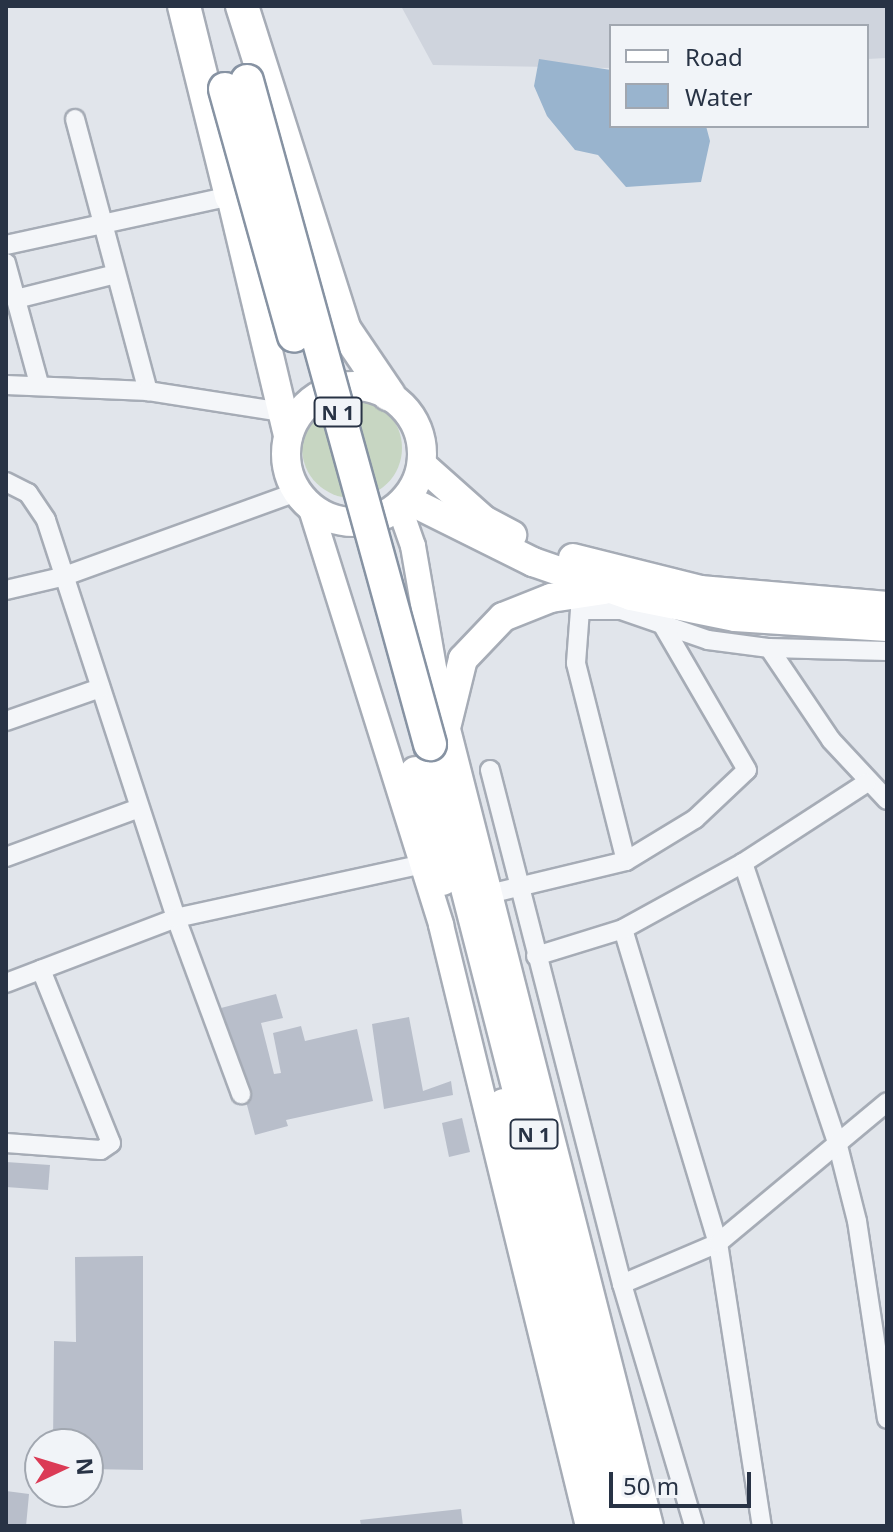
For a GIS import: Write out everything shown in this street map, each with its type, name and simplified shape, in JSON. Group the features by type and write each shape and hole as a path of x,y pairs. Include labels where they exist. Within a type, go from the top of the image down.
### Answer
{"highway":[{"path":"184,6 231,196"},
{"name":"N 1","path":"202,6 236,85 429,738 449,857 607,1526"},
{"name":"N 1","path":"226,6 236,85"},
{"path":"242,6 345,330 389,395"},
{"name":"N 1","path":"449,857 631,1526"}],"main road":[{"path":"231,196 289,421 287,464 303,499 345,522 383,517 402,503 422,465 419,433 389,395 360,386 331,389 289,421"},
{"path":"422,465 484,520 509,534 623,574 753,598 887,606"},
{"path":"402,503 533,562 606,589 704,613 887,627"},
{"path":"429,738 463,659 503,617 539,601 606,589"}],"street":[{"path":"75,119 148,391"},
{"path":"6,245 104,227 231,196"},
{"path":"6,263 39,384"},
{"path":"16,299 116,274"},
{"path":"6,385 148,391 289,421"},
{"path":"6,482 39,504 176,918 241,1094"},
{"path":"6,590 62,577 303,499 449,857 489,894 651,1526"},
{"path":"402,503 413,546 429,738"},
{"path":"626,861 576,663 577,620 589,606 662,624 708,640 769,648 887,651"},
{"path":"489,894 626,861 695,819 747,770 662,624"},
{"path":"769,648 866,783 887,800"},
{"path":"6,721 100,688"},
{"path":"490,770 622,1284 694,1526"},
{"path":"536,956 623,929 743,863 866,783"},
{"path":"6,857 139,808"},
{"path":"6,983 176,918 449,857"},
{"path":"449,857 441,925 588,1526"},
{"path":"743,863 837,1142 857,1221 887,1419"},
{"path":"623,929 718,1243 762,1526"},
{"path":"6,1143 101,1150 111,1143 41,970"},
{"path":"622,1284 718,1243 887,1102"}],"shaded area":[{"path":"401,6 887,6 887,58 869,59 869,24 609,24 609,68 433,65"}],"green space":[{"path":"352,398 380,406 394,420 402,448 394,476 380,490 352,498 324,490 310,476 302,448 310,420 324,406"}],"water":[{"path":"539,59 609,70 609,128 707,128 710,141 701,182 626,187 598,155 575,150 547,116 534,86"}],"building":[{"path":"276,994 283,1018 261,1023 274,1074 281,1073 273,1033 301,1026 305,1041 357,1029 373,1101 286,1120 288,1126 255,1135 221,1008"},
{"path":"409,1017 423,1091 451,1081 453,1095 384,1109 372,1024"},
{"path":"462,1118 470,1152 449,1157 442,1123"},
{"path":"6,1162 50,1165 48,1190 6,1187"},
{"path":"143,1256 143,1470 104,1469 104,1428 53,1428 54,1341 76,1342 75,1257"},
{"path":"6,1491 24,1493 24,1508 28,1508 26,1526 6,1526"},
{"path":"461,1509 463,1526 361,1526 360,1520"}]}
